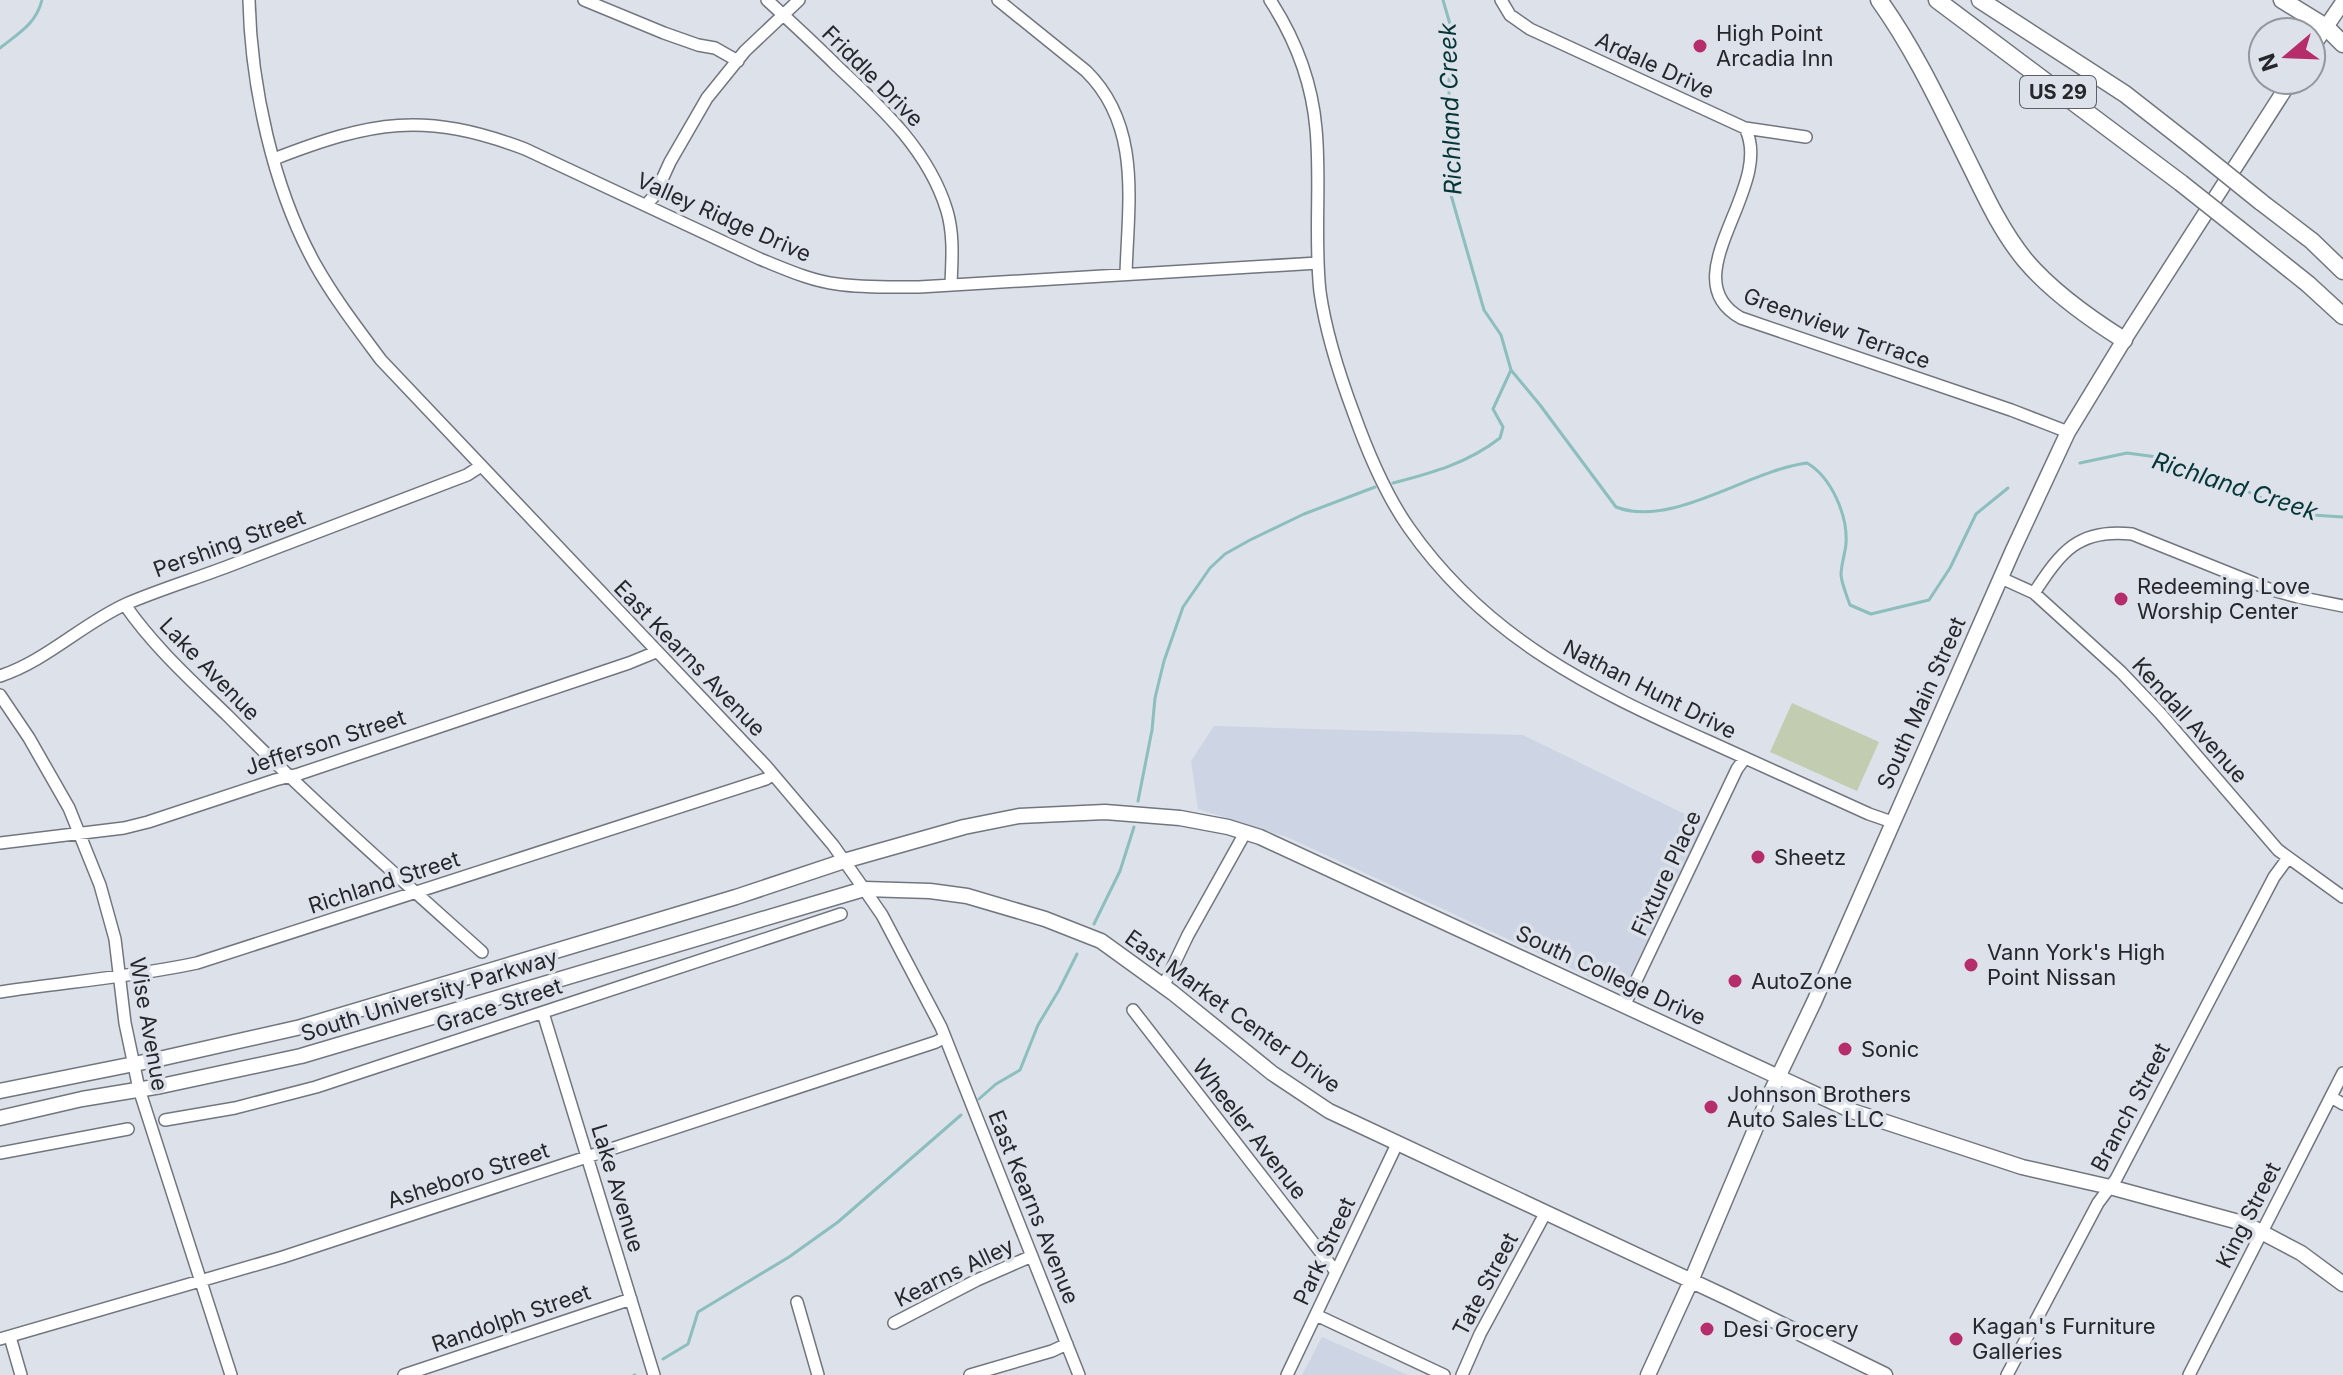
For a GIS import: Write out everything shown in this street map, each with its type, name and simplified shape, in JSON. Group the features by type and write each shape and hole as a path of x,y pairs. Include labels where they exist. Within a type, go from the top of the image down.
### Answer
{"highway":[{"path":"1879,0 1915,56 2003,230 2026,261 2068,300 2093,321 2124,340"},
{"name":"US 29","path":"1937,0 2181,183 2308,284 2343,316"},
{"name":"US 29","path":"1980,0 2125,94 2312,241 2343,271"},
{"path":"2282,0 2308,16"},
{"path":"2327,28 2343,44"}],"main road":[{"path":"2327,26 2343,2"},
{"name":"South Main Street","path":"1648,1375 1778,1076 2068,432 2281,96"},
{"name":"South College Drive","path":"844,861 964,827 1019,816 1105,812 1180,818 1228,827 1287,849 1852,1111 2022,1167 2246,1224 2301,1253 2343,1284"},
{"name":"South University Parkway","path":"0,1091 316,1023 736,897 844,861"},
{"name":"South University Parkway","path":"0,1118 301,1056 864,889"},
{"name":"East Market Center Drive","path":"864,889 930,891 967,896 1045,919 1101,941 1272,1073 1329,1111 1885,1375"}],"street":[{"name":"East Kearns Avenue","path":"249,0 256,83 274,159 285,197 315,263 341,306 381,360 772,775 844,861 882,915 945,1037 1079,1375"},
{"path":"584,0 664,33 715,48 738,61"},
{"name":"Friddle Drive","path":"767,0 886,112 916,148 929,169 947,213 952,237 951,284"},
{"path":"646,205 655,195 707,98 738,61 799,0"},
{"path":"998,0 1086,71 1115,112 1129,164 1126,274"},
{"name":"Nathan Hunt Drive","path":"1270,0 1294,41 1313,102 1317,148 1318,263 1330,343 1361,432 1409,528 1460,589 1491,619 1535,652 1593,688 1892,822"},
{"name":"Ardale Drive","path":"1501,0 1510,15 1530,29 1745,128 1806,137"},
{"name":"Valley Ridge Drive","path":"274,159 325,139 388,125 435,125 488,135 525,149 760,259 835,284 890,287 1318,263"},
{"name":"Greenview Terrace","path":"1745,128 1752,141 1750,169 1714,271 1717,293 1731,313 2068,432"},
{"name":"Pershing Street","path":"0,676 26,665 98,618 157,591 467,475 481,466"},
{"path":"2034,593 2049,570 2079,540 2115,532 2132,534 2269,589 2343,606"},
{"name":"Kendall Avenue","path":"2001,578 2034,593 2121,672 2288,858 2343,897"},
{"name":"Lake Avenue","path":"125,605 164,653 273,762 482,952"},
{"name":"Jefferson Street","path":"0,843 148,822 656,652"},
{"name":"Wise Avenue","path":"0,695 69,808 81,833 109,915 132,1064 231,1375"},
{"name":"Fixture Place","path":"1624,1006 1745,758"},
{"name":"Richland Street","path":"0,992 197,963 772,775"},
{"path":"1163,987 1245,833"},
{"name":"Branch Street","path":"2007,1375 2274,877 2288,858"},
{"name":"Grace Street","path":"165,1120 235,1108 305,1091 841,914"},
{"name":"Wheeler Avenue","path":"1133,1010 1336,1272"},
{"name":"Lake Avenue","path":"543,1013 654,1375"},
{"name":"Asheboro Street","path":"5,1338 283,1257 945,1037"},
{"name":"King Street","path":"2189,1375 2343,1073"},
{"path":"2331,1097 2343,1104"},
{"path":"0,1153 128,1129"},
{"name":"Park Street","path":"1287,1375 1397,1144"},
{"name":"Tate Street","path":"1462,1375 1480,1334 1546,1212"},
{"name":"Kearns Alley","path":"894,1323 977,1280 1032,1256"},
{"name":"Randolph Street","path":"404,1375 631,1299"},
{"path":"797,1302 818,1375"},
{"path":"1316,1315 1444,1375"},
{"path":"5,1338 21,1375"},
{"path":"970,1375 1067,1344"}],"shaded area":[{"path":"1214,726 1523,735 1705,824 1622,992 1287,837 1198,809 1191,761"},
{"path":"1322,1337 1408,1375 1302,1375"}],"green space":[{"path":"1792,703 1879,742 1857,791 1770,752"}],"waterway":[{"path":"0,48 31,22 42,0"},
{"name":"Richland Creek","path":"1443,0 1452,31 1449,70 1451,195 1484,310 1501,335 1511,370 1616,507 1638,512 1686,505 1784,468 1807,463 1824,477 1841,509 1846,533 1841,575 1850,605 1871,614 1929,600 1950,568 1976,514 2008,488"},
{"path":"1393,483 1462,461 1500,438 1503,427 1493,409 1511,370"},
{"name":"Richland Creek","path":"2080,463 2127,453 2157,457 2312,515 2343,517"},
{"path":"1138,801 1164,661 1183,607 1210,568 1225,554 1250,540 1304,514 1375,487"},
{"path":"1094,924 1120,871 1134,827"},
{"path":"979,1099 996,1084 1020,1070 1038,1025 1077,954"},
{"path":"663,1359 688,1344 698,1312 789,1257 838,1222 961,1115"}],"place":[{"name":"High Point Arcadia Inn","path":"1700,46"},
{"name":"Redeeming Love Worship Center","path":"2121,599"},
{"name":"Sheetz","path":"1758,857"},
{"name":"Vann York's High Point Nissan","path":"1971,965"},
{"name":"AutoZone","path":"1735,981"},
{"name":"Sonic","path":"1845,1049"},
{"name":"Johnson Brothers Auto Sales LLC","path":"1711,1107"},
{"name":"Desi Grocery","path":"1707,1329"},
{"name":"Kagan's Furniture Galleries","path":"1956,1339"}]}
